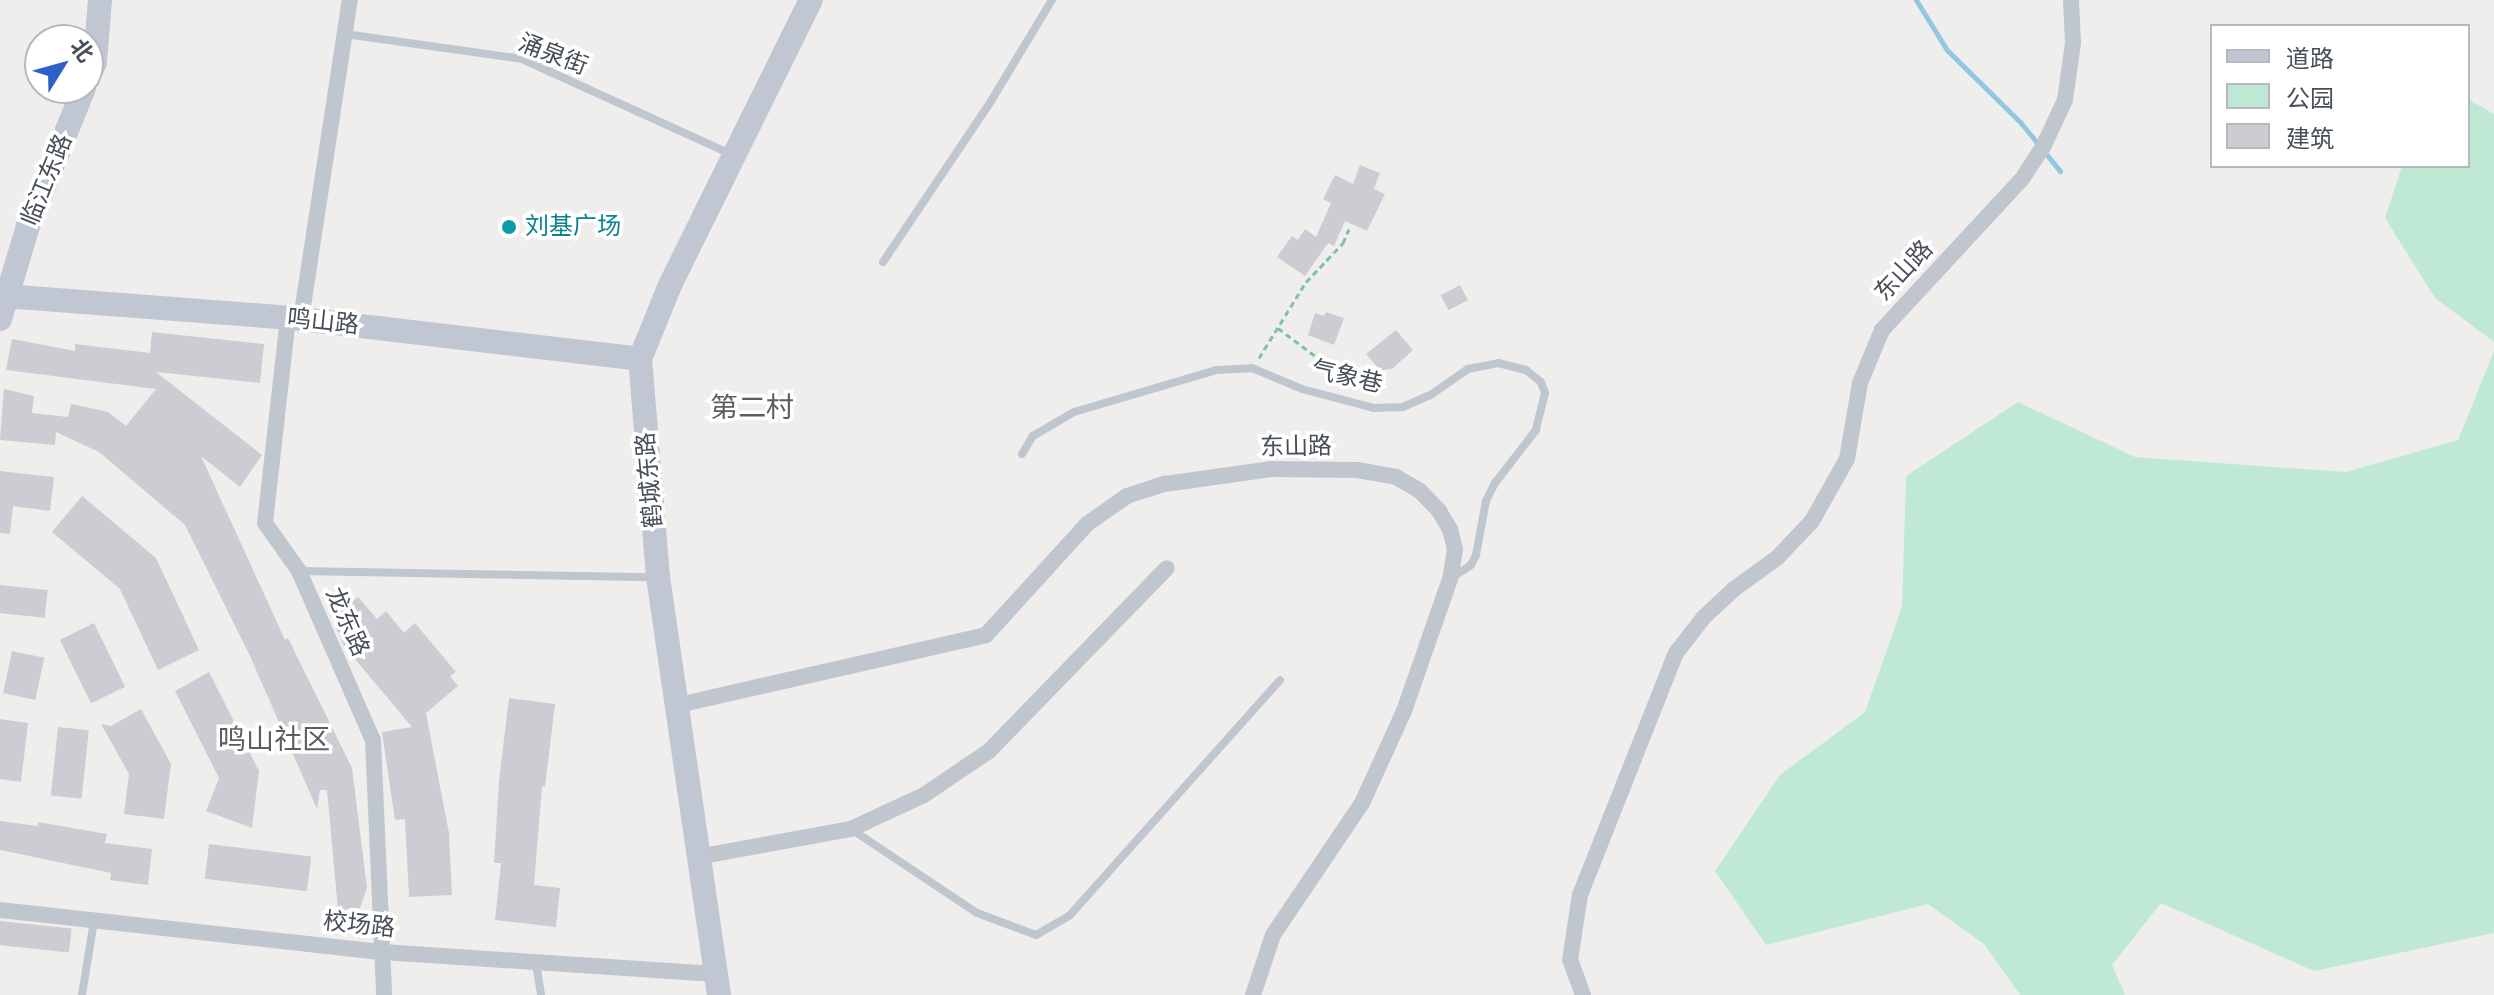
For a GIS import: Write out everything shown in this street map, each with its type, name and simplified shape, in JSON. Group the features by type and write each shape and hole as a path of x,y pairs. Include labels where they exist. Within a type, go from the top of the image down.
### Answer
{"street":[{"path":"98,24 100,0"},
{"name":"龙东路","path":"350,0 294,319 265,523 299,571 373,740 384,995"},
{"name":"鹤城东路","path":"717,985 674,706 658,577 640,359 670,285 811,0"},
{"name":"东山路","path":"1583,995 1570,960 1580,895 1676,653 1704,617 1734,589 1777,558 1812,521 1847,459 1860,383 1882,330 2022,179 2039,153 2065,100 2073,43 2071,0"},
{"name":"临江东路","path":"2,307 28,226 78,104"},
{"name":"鸣山路","path":"2,307 294,319 640,359"},
{"name":"东山路","path":"674,706 986,635 1087,524 1111,505 1165,484 1272,469 1357,470 1396,477 1420,491 1450,529 1455,549 1450,579 1404,711 1362,803 1273,935 1253,995"},
{"path":"697,857 851,829 924,795 989,751 1167,568"},
{"name":"校场路","path":"0,910 383,952 536,962 717,985"}],"lane":[{"path":"883,262 991,101 1052,0"},
{"name":"涌泉街","path":"345,34 522,59 734,156"},
{"name":"气象巷","path":"1022,454 1033,436 1074,412 1197,374 1252,368 1324,396 1374,408 1403,407 1432,394 1468,369 1498,363 1526,370 1541,382 1545,393 1536,430 1495,483 1486,501 1476,555 1471,565 1450,579"},
{"path":"299,571 658,577"},
{"path":"851,829 977,913 1036,935 1070,915 1280,680"},
{"path":"82,995 94,920"},
{"path":"536,962 541,995"}],"path":[{"path":"1252,368 1306,282 1343,243 1349,229"},
{"path":"1278,328 1326,364 1340,370 1361,370"}],"green space":[{"path":"2470,100 2494,114 2494,342 2435,298 2385,218 2401,168 2470,168"},
{"path":"2494,351 2494,933 2314,971 2161,903 2112,965 2125,995 2020,995 1984,944 1928,904 1766,945 1715,871 1780,775 1865,712 1902,607 1906,476 2018,402 2135,457 2346,472 2458,440"}],"building":[{"path":"1360,165 1380,173 1374,189 1385,194 1367,231 1345,221 1334,246 1328,243 1305,276 1277,257 1292,236 1298,240 1305,229 1316,237 1331,203 1323,199 1335,175 1353,184"},
{"path":"1460,285 1468,300 1449,310 1441,295"},
{"path":"1326,312 1344,318 1334,345 1308,335 1315,313 1324,316"},
{"path":"1396,330 1413,350 1392,369 1380,370 1366,354"},
{"path":"152,332 264,344 260,383 156,372 262,455 240,487 201,456 285,640 288,638 352,768 367,888 360,908 338,910 327,790 320,790 317,809 250,656 185,525 99,452 56,432 55,445 0,440 4,389 34,396 32,413 68,417 71,404 108,412 126,426 156,389 6,370 12,339 75,351 75,344 150,353"},
{"path":"0,471 54,477 50,511 13,506 10,534 0,533"},
{"path":"82,496 156,558 199,650 158,670 120,589 52,532"},
{"path":"0,585 48,590 45,618 0,613"},
{"path":"358,597 377,619 386,611 404,633 415,623 456,672 450,676 458,686 426,713 449,833 452,895 409,897 405,819 395,820 382,732 412,727 344,646 336,628 345,621 340,611"},
{"path":"94,623 125,687 91,703 60,640"},
{"path":"12,651 44,658 35,700 3,693"},
{"path":"209,672 259,771 252,828 206,811 219,778 175,691"},
{"path":"509,698 555,704 545,787 542,786 534,885 560,888 556,927 495,920 501,863 494,863 499,781"},
{"path":"141,709 171,764 164,819 124,814 129,774 101,724 111,726"},
{"path":"0,719 28,723 21,782 0,779"},
{"path":"58,727 89,730 82,799 51,796"},
{"path":"0,821 38,826 38,822 107,834 105,843 152,849 148,885 110,880 111,873 0,850"},
{"path":"209,844 311,857 307,891 205,879"},
{"path":"0,921 72,929 69,952 0,945"}],"waterway":[{"path":"1916,0 1947,50 2021,123 2060,171"}],"place":[{"name":"刘基广场","path":"509,227"}],"district":[{"name":"第二村","path":"752,408"},
{"name":"鸣山社区","path":"274,740"}]}
